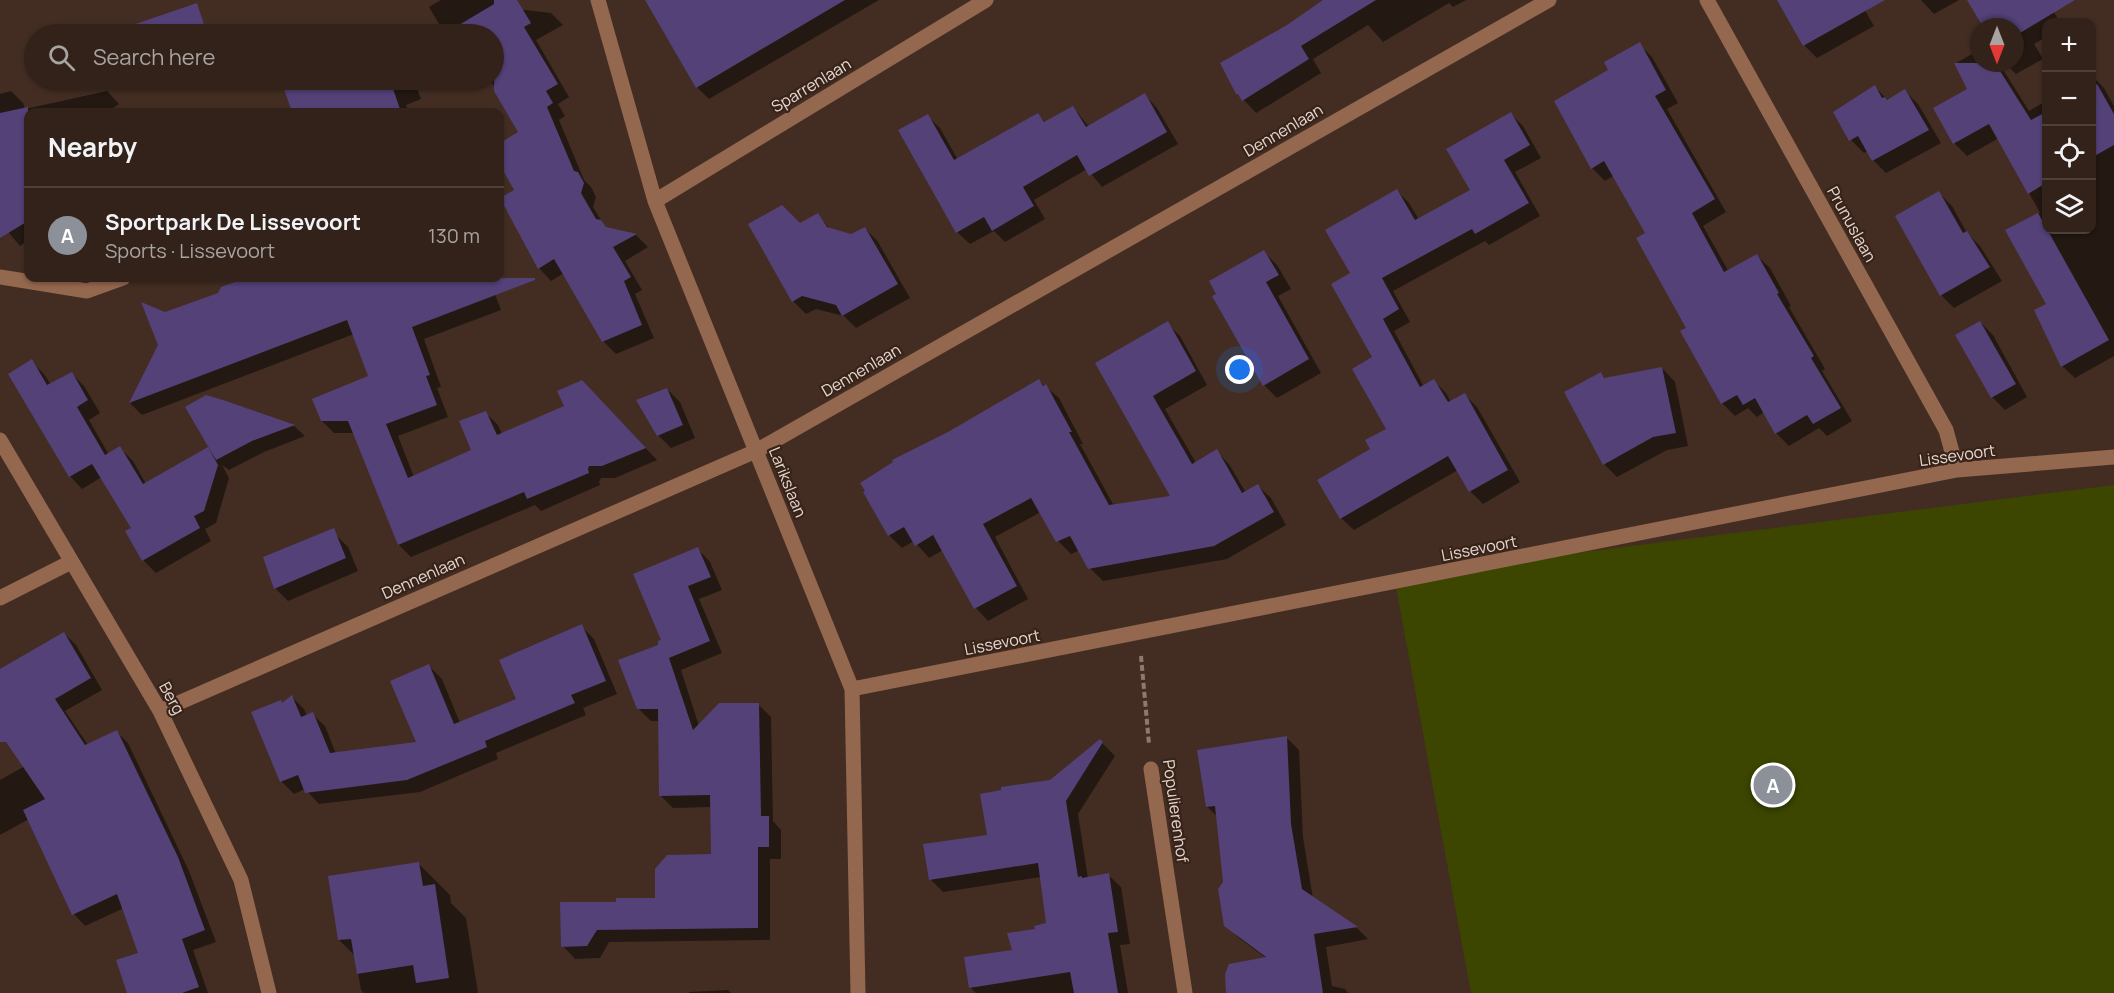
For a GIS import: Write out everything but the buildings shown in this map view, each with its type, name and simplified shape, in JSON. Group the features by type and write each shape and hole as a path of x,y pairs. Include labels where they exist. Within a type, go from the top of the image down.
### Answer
{"street":[{"name":"Larikslaan","path":"598,0 655,201 852,689 858,993"},
{"name":"Sparrenlaan","path":"655,201 986,0"},
{"name":"Dennenlaan","path":"160,711 756,450 1549,0"},
{"name":"Prunuslaan","path":"1707,0 1946,430 1957,470"},
{"path":"0,277 24,281"},
{"path":"31,282 87,291 112,282"},
{"name":"Berg","path":"0,440 160,711 241,880 269,993"},
{"name":"Lissevoort","path":"852,689 1957,470 2114,457"},
{"path":"0,598 70,562"},
{"name":"Populierenhof","path":"1151,769 1185,993"}],"path":[{"name":"Populierenhof","path":"1139,633 1151,769"}],"green space":[{"path":"2114,485 2114,993 1471,993 1394,576"}],"place":[{"name":"Sportpark De Lissevoort","path":"1773,785"}]}
